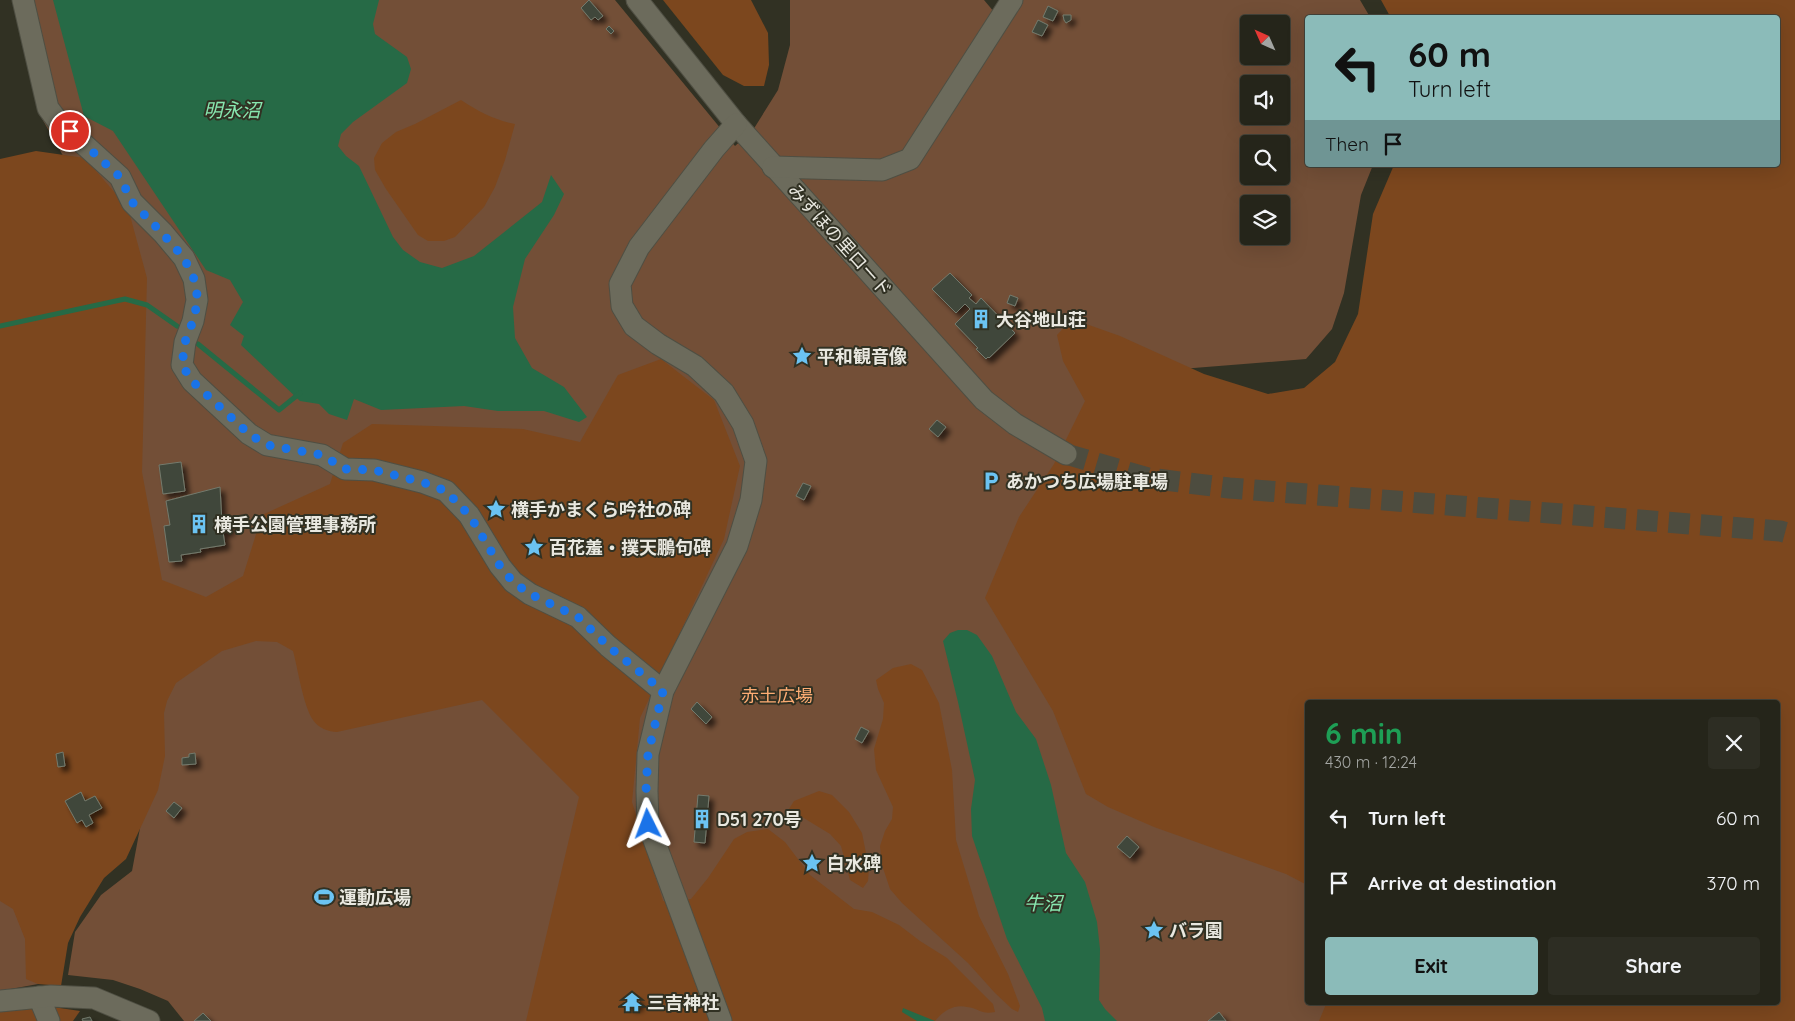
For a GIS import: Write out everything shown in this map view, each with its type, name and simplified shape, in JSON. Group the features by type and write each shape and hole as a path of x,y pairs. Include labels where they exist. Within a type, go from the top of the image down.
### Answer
{"street":[{"path":"23,0 48,108 57,120 120,177 132,202 184,258 194,279 198,300 185,342 182,365 192,381 249,434 267,445 322,455 345,469 374,470 422,482 446,491 470,516 500,566 513,582 530,594 578,617 608,646 663,691"},
{"name":"みずほの里ロード","path":"637,0 736,124 984,400 1015,424 1066,454"},
{"path":"773,166 882,170 910,159 1012,0"},
{"path":"721,1021 648,824 646,791 648,754 663,691 737,546 751,500 756,461 743,424 724,393 695,366 658,344 634,326 622,306 620,284 639,247 714,149 736,124"},
{"path":"0,1001 51,996 94,998 148,1021"},
{"path":"39,997 49,1021"}],"green space":[{"name":"赤土広場","path":"13,0 615,0 735,146 753,130 778,90 790,45 790,0 984,0 1005,25 1019,0 1360,0 1369,15 1305,15 1305,167 1372,167 1361,195 1344,293 1332,329 1306,359 1131,373 1795,551 1795,1021 184,1021 168,1001 140,989 113,980 68,975 75,932 101,895 132,871 143,812 84,193 40,115"},
{"path":"7,799 28,898 38,984 0,991 0,800"}],"shaded area":[{"path":"663,0 751,0 768,33 769,65 764,86 744,86 723,75"},
{"path":"1381,0 1795,0 1795,1021 1319,1021 1326,1005 1780,1005 1780,700 1305,700 1305,884 1286,874 1154,827 1108,807 1086,794 1053,711 985,598 1019,517 1054,464 1085,401 1063,361 1057,335 1072,319 1120,336 1204,374 1268,394 1304,388 1335,362 1358,314 1373,214 1393,167 1780,167 1780,15 1389,15"},
{"path":"461,100 487,115 515,124 495,187 484,207 455,237 444,241 428,241 418,235 386,189 375,170 374,158 382,143 396,132"},
{"path":"36,151 85,158 128,208 147,278 142,472 162,580 206,597 243,576 262,515 330,484 343,443 372,424 523,429 580,442 618,375 661,359 714,400 740,466 724,539 640,718 632,802 663,901 691,899 708,878 734,839 747,832 768,829 785,842 810,875 854,909 872,912 899,925 947,958 993,1004 995,1012 986,1013 962,1006 953,1007 945,1011 935,1021 526,1021 579,797 482,700 337,732 324,729 315,723 309,713 293,651 277,642 256,641 222,651 176,683 167,701 164,713 165,756 158,790 126,859 104,878 80,917 68,943 61,986 38,984 26,979 25,939 13,909 0,901 0,159"},
{"path":"911,664 922,670 939,703 952,770 956,840 979,916 1008,974 1020,1006 1018,1012 1012,1009 968,963 902,903 890,889 882,865 880,846 885,831 892,819 893,807 876,770 874,749 883,719 884,703 876,680 893,668"},
{"path":"819,791 832,795 849,812 862,833 869,868 868,881 863,888 850,880 841,846 830,834 789,809 794,801"},
{"path":"53,1007 80,1011 73,1021 0,1021 0,1011"}],"water":[{"name":"明永沼","path":"53,0 379,0 373,24 375,34 407,57 411,69 407,83 353,122 341,134 338,146 346,156 359,166 393,237 403,250 420,262 442,268 474,256 542,202 551,175 564,194 554,215 525,259 513,307 515,338 532,368 564,387 587,417 579,422 544,411 498,411 464,406 381,410 354,399 347,420 329,414 319,404 300,401 241,345 244,336 230,325 243,302 230,280 206,270 113,131 84,116"},
{"name":"牛沼","path":"958,630 967,630 977,635 992,656 1016,712 1036,739 1051,785 1066,853 1085,882 1097,922 1100,949 1099,1000 1117,1021 1045,1021 1042,1008 1007,939 972,836 971,809 975,780 943,641 950,633"},
{"path":"903,1008 935,1021 917,1021 902,1012"}],"building":[{"path":"589,0 603,16 598,20 595,17 591,20 581,8"},
{"path":"1048,6 1058,11 1053,21 1043,17"},
{"path":"1063,15 1071,15 1071,20 1066,23"},
{"path":"1038,20 1048,25 1042,36 1032,32"},
{"path":"609,26 614,31 611,34 606,29"},
{"name":"大谷地山荘","path":"950,273 972,295 969,298 976,304 981,298 1015,333 989,358 986,359 976,349 978,348 955,324 970,309 965,304 956,313 932,289"},
{"path":"1010,295 1018,298 1015,306 1007,303"},
{"path":"937,420 946,427 938,437 929,429"},
{"path":"181,462 185,491 163,494 159,465"},
{"path":"803,483 811,486 804,500 796,496"},
{"name":"横手公園管理事務所","path":"220,487 222,523 229,522 230,531 223,532 225,545 200,549 201,552 181,555 182,561 169,562 164,526 170,525 166,501"},
{"path":"697,702 712,717 706,724 691,709"},
{"path":"861,727 869,731 862,743 855,739"},
{"path":"63,752 65,766 58,767 56,754"},
{"path":"195,753 196,764 182,765 182,758 189,757 189,754"},
{"path":"81,792 85,801 95,796 102,808 89,815 93,823 86,827 82,820 77,823 65,801"},
{"name":"D51 270号","path":"698,795 709,796 705,843 694,842"},
{"path":"174,802 182,808 174,818 166,811"},
{"path":"1127,836 1139,847 1130,858 1117,847"},
{"name":"三吉神社","path":"631,996 637,997 636,1000 639,1000 638,1007 634,1006 634,1008 626,1004 627,997 631,998"},
{"path":"1219,1012 1226,1021 1208,1021"},
{"path":"203,1013 211,1021 194,1021"},
{"path":"90,1017 92,1021 83,1021 82,1019"}],"waterway":[{"path":"0,326 125,299 147,305 177,326"},
{"path":"198,344 279,410 300,393"}],"tunnel":[{"path":"1066,454 1148,478 1229,488 1780,531 1795,535"}],"place":[{"name":"大谷地山荘","path":"981,319"},
{"name":"平和観音像","path":"802,356"},
{"name":"あかつち広場駐車場","path":"991,481"},
{"name":"横手かまくら吟社の碑","path":"496,509"},
{"name":"横手公園管理事務所","path":"199,524"},
{"name":"百花羞・撲天鵬句碑","path":"534,547"},
{"name":"D51 270号","path":"702,819"},
{"name":"白水碑","path":"812,863"},
{"name":"運動広場","path":"324,897"},
{"name":"バラ園","path":"1154,930"},
{"name":"三吉神社","path":"632,1002"}],"route":[{"path":"70,131 120,177 132,202 184,258 194,279 198,300 185,342 182,365 192,381 249,434 267,445 322,455 345,469 374,470 422,482 446,491 470,516 500,566 513,582 530,594 578,617 608,646 663,691 648,754 646,791 648,824"}]}
